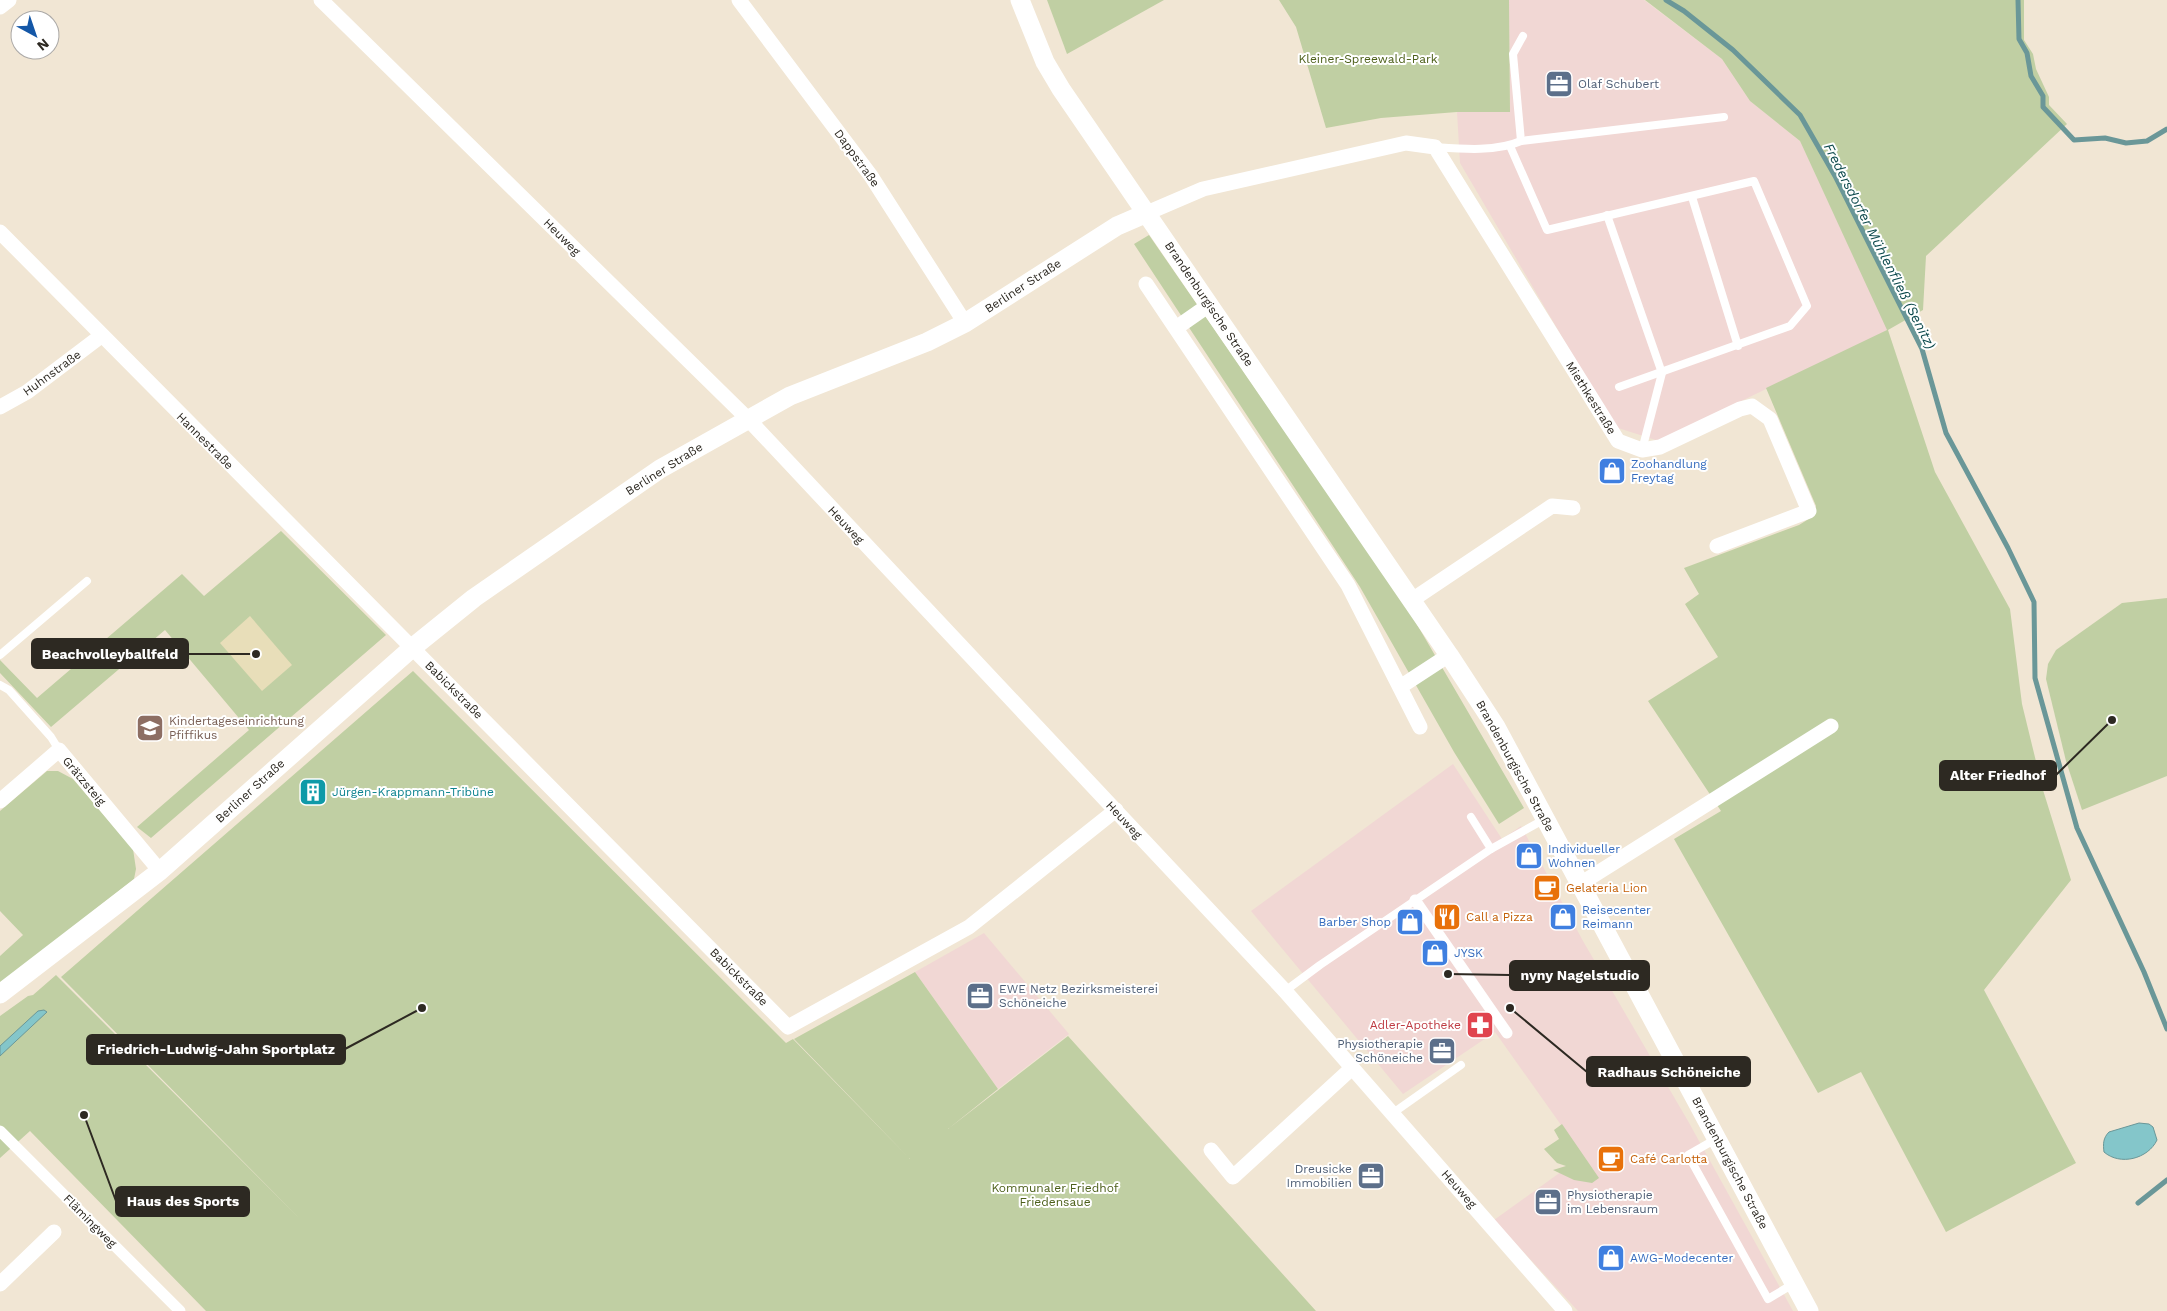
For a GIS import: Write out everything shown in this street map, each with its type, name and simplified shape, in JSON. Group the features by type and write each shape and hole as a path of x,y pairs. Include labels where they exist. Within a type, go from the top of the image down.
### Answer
{"street":[{"path":"0,7 9,0"},
{"name":"Heuweg","path":"321,0 748,419 1285,991 1565,1311"},
{"name":"Dappstraße","path":"739,0 871,176 965,323"},
{"name":"Brandenburgische Straße","path":"1020,0 1045,62 1061,89 1449,654 1496,727 1809,1311"},
{"name":"Berliner Straße","path":"0,994 160,871 412,648 474,598 660,469 790,396 927,342 965,323 1117,226 1147,213 1212,186 1406,143 1435,147"},
{"name":"Miethkestraße","path":"1435,147 1618,442 1642,450"},
{"name":"Hannestraße","path":"0,232 412,648"},
{"path":"1146,284 1348,586 1420,727"},
{"path":"1176,328 1209,305"},
{"name":"Huhnstraße","path":"0,407 27,392 101,336"},
{"path":"1642,450 1660,447 1740,409 1752,406 1770,419 1809,511 1717,546"},
{"path":"1412,600 1552,506 1573,508"},
{"name":"Babickstraße","path":"412,648 788,1027 969,927 1116,810"},
{"path":"1400,686 1411,681 1449,654"},
{"path":"1580,884 1832,726"},
{"name":"Grätzsteig","path":"0,801 59,750 160,871"},
{"path":"1415,900 1507,1033"},
{"path":"1211,1150 1233,1177 1352,1068"},
{"name":"Flämingweg","path":"0,1132 180,1311"},
{"path":"0,1284 54,1232"}],"lane":[{"path":"1520,141 1513,54 1524,36"},
{"path":"1435,147 1459,149 1510,146 1520,141 1724,117"},
{"path":"1510,146 1547,230 1754,181 1807,306 1790,326 1619,387"},
{"path":"1692,197 1738,346"},
{"path":"1607,216 1662,373 1642,450"},
{"path":"0,655 87,581"},
{"path":"0,685 8,690 45,730 59,750"},
{"path":"1471,817 1491,849"},
{"path":"1285,991 1320,965 1491,849 1545,819"},
{"path":"1393,1113 1460,1066"},
{"path":"1717,1138 1688,1154 1768,1299 1794,1284"}],"shaded area":[{"path":"1509,0 1644,0 1722,59 1750,101 1800,141 1888,330 1659,441 1615,427 1460,163 1457,112 1510,112"},
{"path":"1453,764 1502,839 1521,826 1583,941 1688,1121 1793,1311 1578,1311 1494,1220 1583,1156 1495,1032 1403,1094 1251,911"},
{"path":"984,933 1069,1034 998,1089 915,972"}],"green space":[{"path":"1047,0 1164,0 1067,54"},
{"name":"Kleiner-Spreewald-Park","path":"1279,0 1509,0 1510,112 1457,112 1381,118 1326,128 1296,27"},
{"path":"1645,0 2024,0 2024,40 2033,54 2036,69 2049,97 2049,105 2067,124 1926,256 1923,310 1888,330 1935,472 2010,609 2022,704 2043,790 2071,880 1984,990 2076,1163 1946,1232 1861,1072 1818,1093 1674,839 1721,811 1648,701 1718,657 1685,604 1699,594 1684,568 1799,525 1812,517 1816,506 1766,388 1887,330 1800,141 1750,101 1722,59"},
{"path":"1149,235 1408,609 1524,808 1499,824 1454,752 1360,587 1134,244"},
{"path":"281,531 386,635 151,838 137,827 249,730 165,630 51,727 0,673 0,660 37,698 182,574 204,596"},
{"path":"2167,598 2167,776 2082,810 2066,761 2046,679 2048,664 2056,650 2122,603"},
{"name":"Kommunaler Friedhof Friedensaue","path":"413,671 786,1043 793,1039 910,1159 794,1039 915,972 998,1089 948,1129 1068,1036 1316,1311 206,1311 30,1131 0,1158 0,1016 28,996 33,995 56,975 299,1218 61,977"},
{"path":"47,771 58,771 73,779 133,849 136,869 134,879 0,984 0,956 23,935 0,911 0,811"},
{"path":"1562,1124 1599,1178 1592,1183 1574,1180 1553,1170 1566,1166 1557,1163 1544,1149 1559,1139 1554,1130"}],"sand":[{"path":"250,616 292,665 262,691 220,643"}],"water":[{"path":"44,1010 47,1012 0,1056 0,1046 38,1011"},
{"path":"2139,1123 2149,1124 2153,1127 2157,1140 2147,1152 2133,1158 2118,1159 2104,1152 2104,1141 2109,1132"}],"waterway":[{"name":"Fredersdorfer Mühlenfließ (Senitz)","path":"1666,0 1684,11 1733,50 1800,115 1835,176 1922,349 1946,433 2008,548 2034,602 2035,678 2077,828 2144,972 2167,1029"},
{"path":"2018,0 2019,39 2027,53 2031,76 2043,96 2043,107 2074,140 2105,138 2126,143 2147,141 2167,129"},
{"path":"2138,1203 2167,1180"}],"place":[{"name":"Olaf Schubert","path":"1559,84"},
{"name":"Zoohandlung Freytag","path":"1612,471"},
{"name":"Beachvolleyballfeld","path":"256,654"},
{"name":"Alter Friedhof","path":"2112,720"},
{"name":"Kindertageseinrichtung Pfiffikus","path":"150,728"},
{"name":"Jürgen-Krappmann-Tribüne","path":"313,792"},
{"name":"Individueller Wohnen","path":"1529,856"},
{"name":"Gelateria Lion","path":"1547,888"},
{"name":"Call a Pizza","path":"1447,917"},
{"name":"Reisecenter Reimann","path":"1563,917"},
{"name":"Barber Shop","path":"1410,922"},
{"name":"JYSK","path":"1435,953"},
{"name":"nyny Nagelstudio","path":"1448,974"},
{"name":"EWE Netz Bezirksmeisterei Schöneiche","path":"980,996"},
{"name":"Friedrich-Ludwig-Jahn Sportplatz","path":"422,1008"},
{"name":"Radhaus Schöneiche","path":"1510,1008"},
{"name":"Adler-Apotheke","path":"1480,1025"},
{"name":"Physiotherapie Schöneiche","path":"1442,1051"},
{"name":"Haus des Sports","path":"84,1115"},
{"name":"Café Carlotta","path":"1611,1159"},
{"name":"Dreusicke Immobilien","path":"1371,1176"},
{"name":"Physiotherapie im Lebensraum","path":"1548,1202"},
{"name":"AWG-Modecenter","path":"1611,1258"}]}
